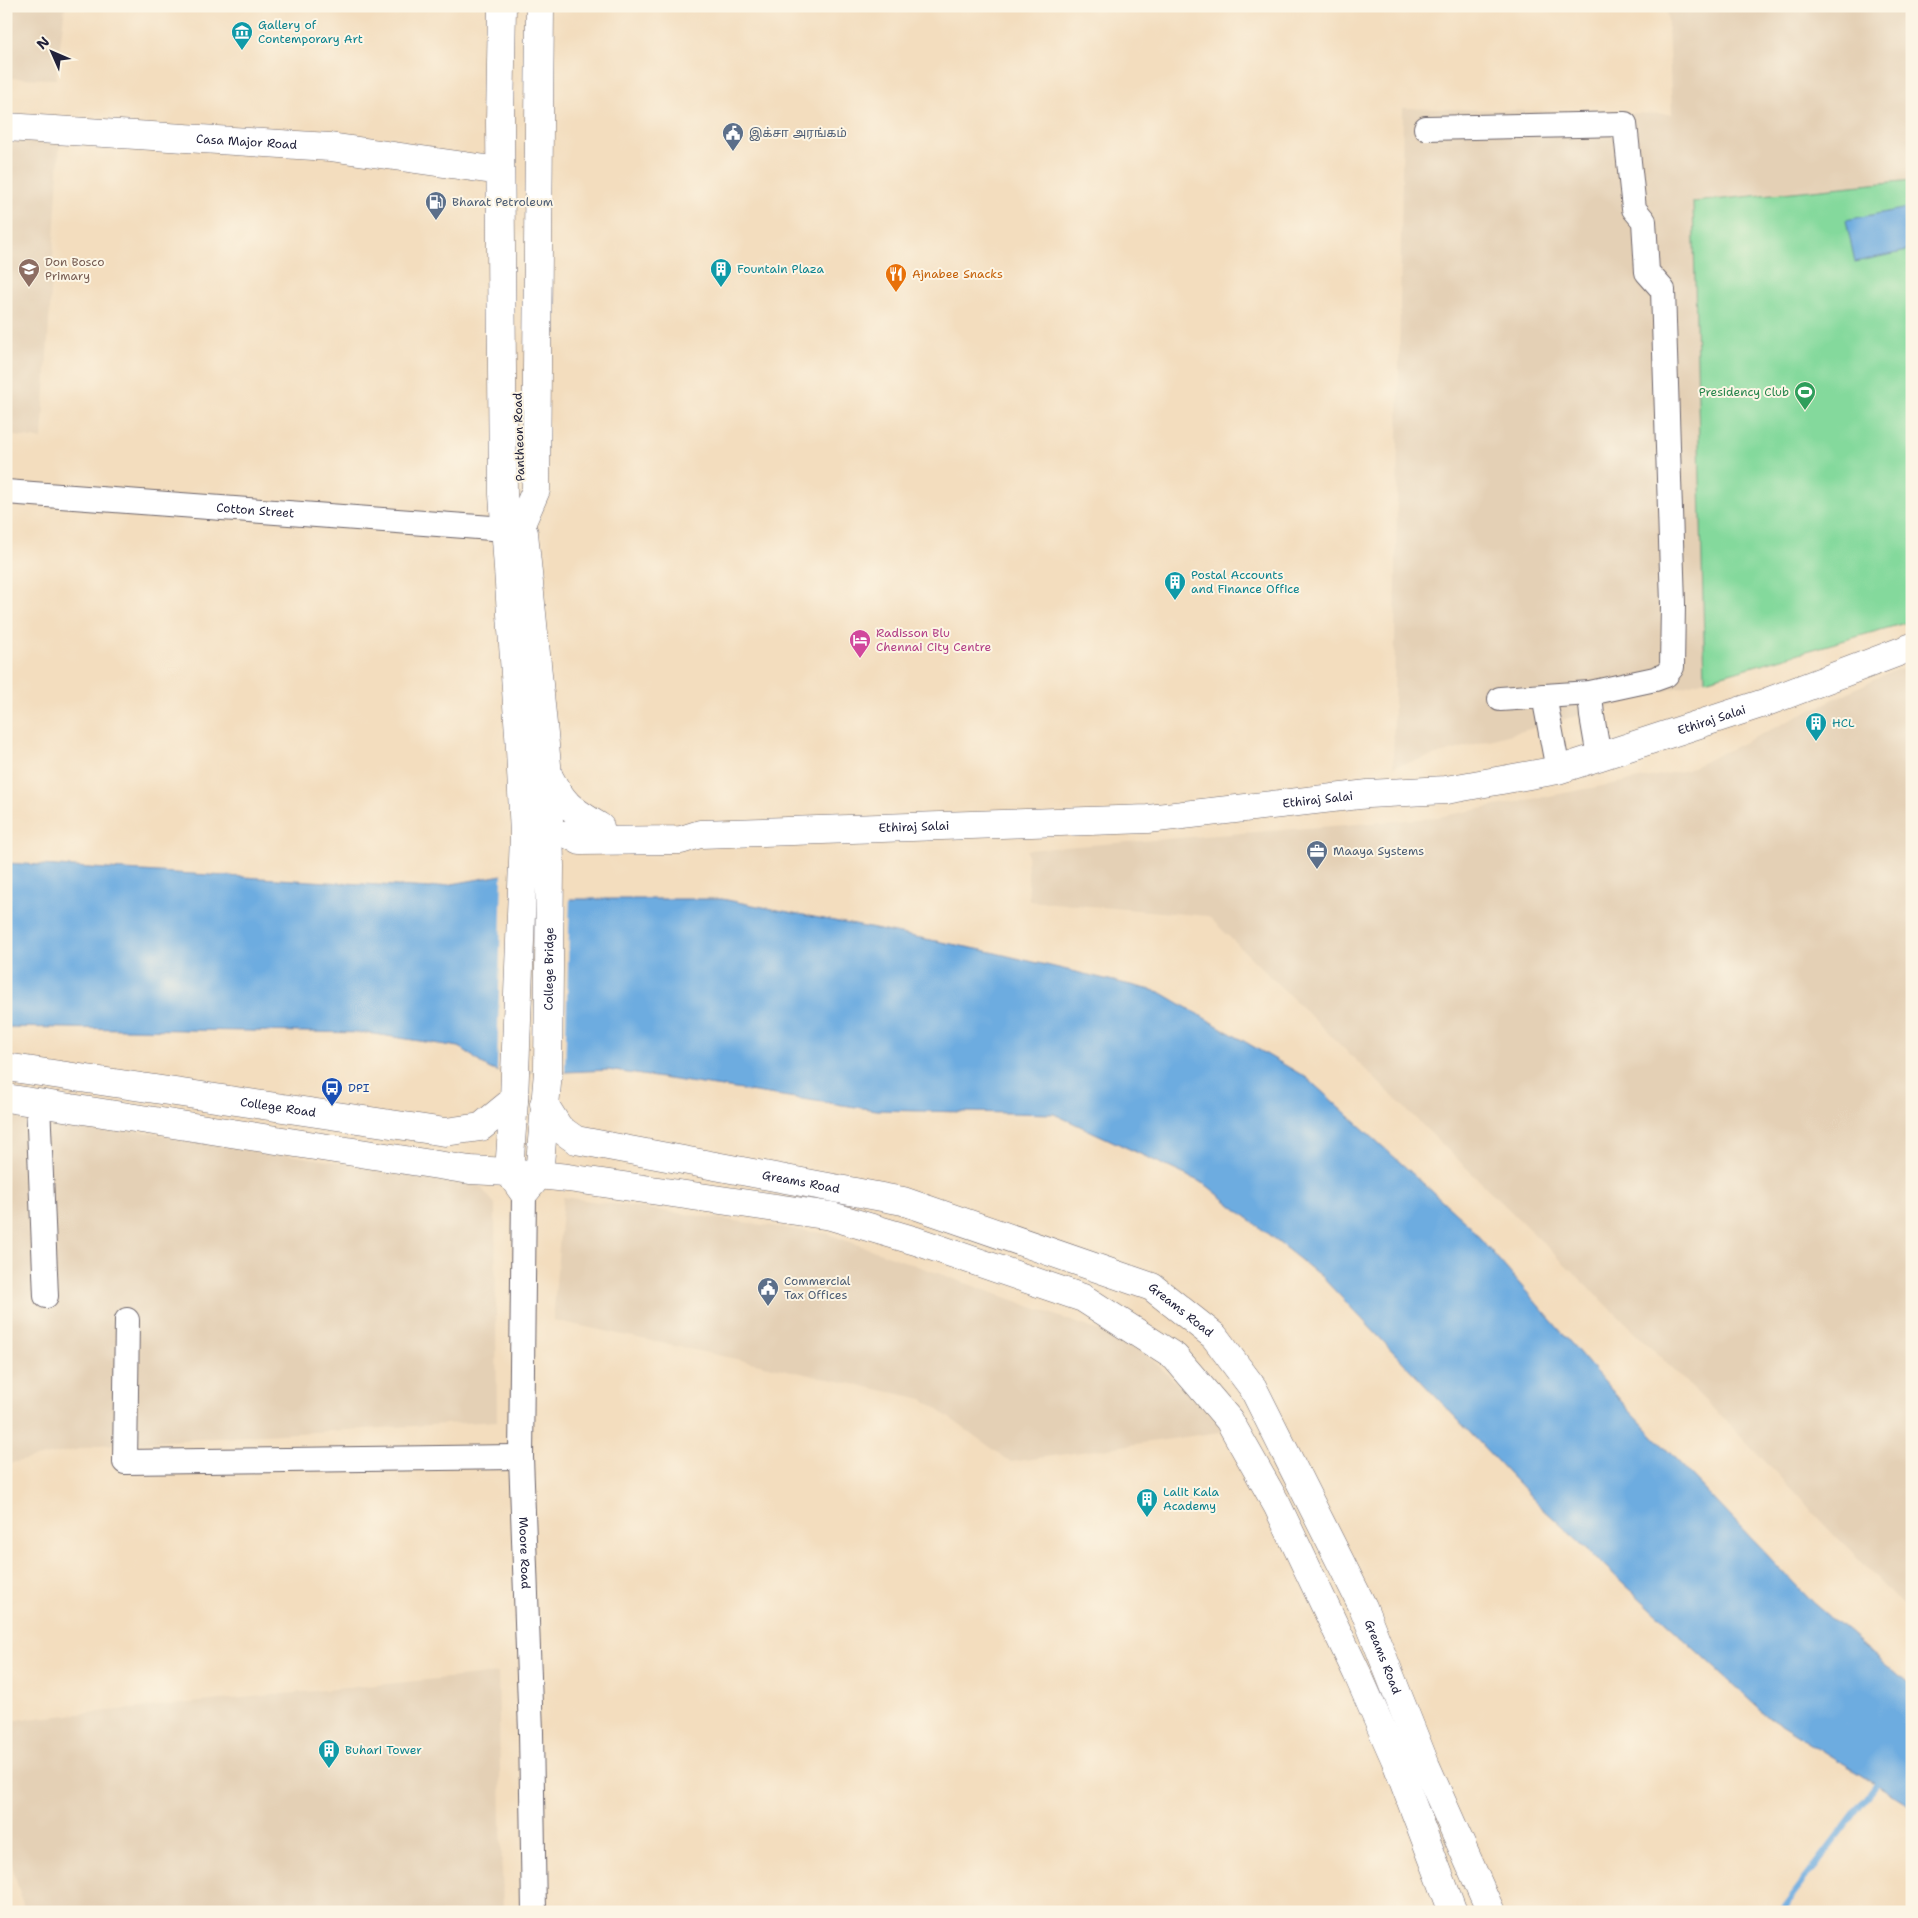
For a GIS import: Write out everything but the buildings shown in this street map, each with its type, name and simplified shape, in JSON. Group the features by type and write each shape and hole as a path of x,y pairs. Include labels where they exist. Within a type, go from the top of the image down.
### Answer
{"main road":[{"path":"489,6 486,169 491,504 511,524 548,775 547,834 523,866 514,1100 524,1180"},
{"path":"502,6 500,122 512,494 511,524 520,749 547,834"},
{"name":"Pantheon Road","path":"512,494 517,363 520,6"},
{"path":"511,524 536,490 540,6"},
{"name":"Casa Major Road","path":"6,126 330,147 486,169"},
{"name":"Ethiraj Salai","path":"547,834 580,841 681,840 700,834 1148,819 1368,794 1446,790 1558,770 1764,703 1912,647"},
{"path":"548,775 558,795 568,806 600,827"},
{"name":"Ethiraj Salai","path":"547,834 581,828 683,826 700,834"},
{"name":"College Bridge","path":"524,1180 544,1104 548,1072 550,866 547,834"},
{"name":"College Road","path":"6,1067 445,1132 481,1127 514,1100"},
{"path":"6,1098 524,1180 568,1178 822,1215 916,1241 1084,1298 1175,1357 1229,1420 1277,1505 1357,1673 1395,1759 1453,1912"},
{"name":"Greams Road","path":"544,1104 559,1128 576,1140 903,1201 1152,1287 1214,1336 1253,1388 1363,1608 1426,1766 1491,1912"}],"street":[{"path":"1426,128 1625,124 1634,209 1644,221 1647,272 1663,290 1673,604 1672,667 1666,675 1655,679 1590,693 1500,699"},
{"name":"Cotton Street","path":"6,492 511,524"},
{"path":"1590,693 1599,757"},
{"path":"1544,696 1558,770"},
{"path":"38,1102 46,1296"},
{"name":"Moore Road","path":"524,1180 521,1457 531,1732 534,1912"},
{"path":"127,1320 125,1462 521,1457"}],"shaded area":[{"path":"6,6 65,6 56,79 6,78"},
{"path":"1667,6 1912,6 1912,180 1693,202 1705,680 1393,767 1403,108 1672,114"},
{"name":"Don Bosco Primary","path":"6,136 60,141 42,439 6,435"},
{"path":"1912,667 1912,1616 1735,1430 1208,916 1029,901 1027,850 1432,818 1687,770 1890,672"},
{"path":"6,1110 479,1185 495,1204 497,1421 100,1445 6,1464"},
{"path":"563,1197 828,1234 1136,1344 1227,1431 1011,1462 923,1399 553,1320"},
{"path":"498,1673 503,1912 25,1912 6,1843 6,1721"}],"green space":[{"name":"Presidency Club","path":"1912,180 1912,621 1705,680 1693,202"}],"water":[{"path":"1912,207 1912,250 1855,262 1846,220"},
{"path":"6,863 430,888 502,875 570,899 722,899 987,951 1160,992 1307,1078 1466,1222 1628,1409 1813,1603 1912,1687 1912,1807 1769,1718 1537,1503 1322,1277 1205,1184 1054,1114 876,1110 608,1070 565,1072 497,1071 487,1067 459,1047 367,1033 6,1027"}],"pier":[{"path":"502,872 570,896 565,1072 497,1071"}],"waterway":[{"path":"1780,1912 1881,1779"}],"place":[{"name":"Gallery of Contemporary Art","path":"242,51"},
{"name":"இக்சா அரங்கம்","path":"733,152"},
{"name":"Bharat Petroleum","path":"436,221"},
{"name":"Don Bosco Primary","path":"29,288"},
{"name":"Fountain Plaza","path":"721,288"},
{"name":"Ajnabee Snacks","path":"896,293"},
{"name":"Presidency Club","path":"1805,411"},
{"name":"Postal Accounts and Finance Office","path":"1175,601"},
{"name":"Radisson Blu Chennai City Centre","path":"860,659"},
{"name":"HCL","path":"1816,742"},
{"name":"Maaya Systems","path":"1317,870"},
{"name":"DPI","path":"332,1107"},
{"name":"Commercial Tax Offices","path":"768,1307"},
{"name":"Lalit Kala Academy","path":"1147,1518"},
{"name":"Buhari Tower","path":"329,1769"}]}
